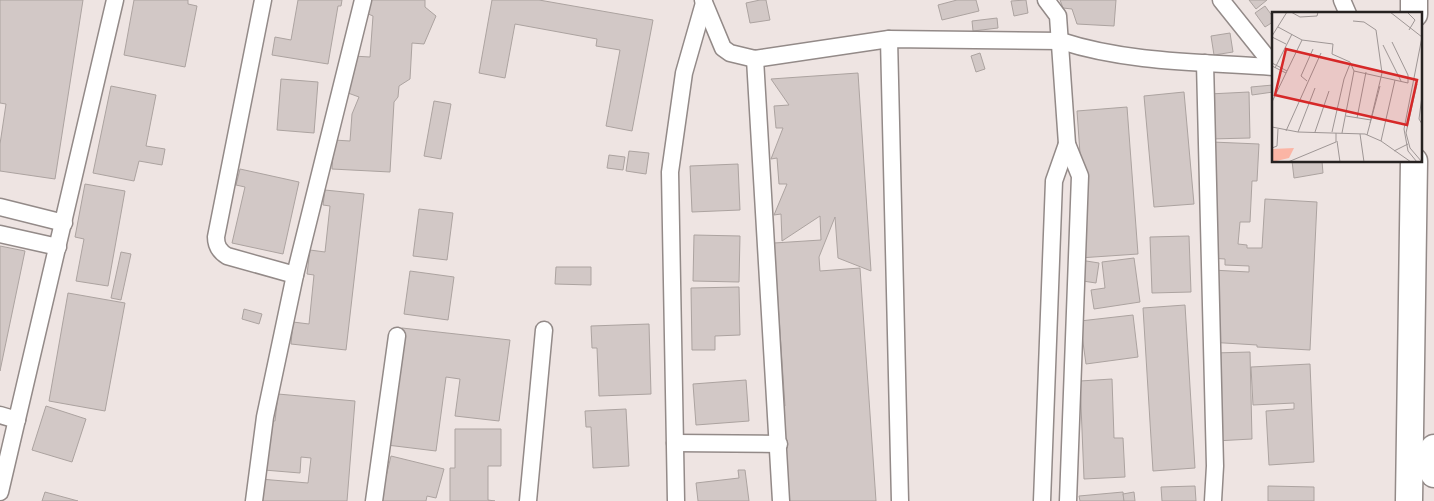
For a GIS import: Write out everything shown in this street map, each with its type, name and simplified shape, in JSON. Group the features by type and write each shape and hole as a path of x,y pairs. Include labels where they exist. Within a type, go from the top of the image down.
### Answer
{"main road":[{"path":"1409,501 1414,162"},
{"path":"1434,448 1434,474"}],"street":[{"path":"0,492 115,0"},
{"path":"263,0 216,243 222,253 227,256 295,275"},
{"path":"254,501 265,416 295,275 363,0"},
{"path":"1046,0 1058,16 1068,144 1080,176 1068,501"},
{"path":"1221,0 1272,65"},
{"path":"1342,0 1347,12"},
{"path":"703,2 723,48 730,53 755,59 889,39 1061,41 1083,48 1118,54 1205,63 1272,66"},
{"path":"676,501 670,172 684,73 703,2"},
{"path":"889,39 900,501"},
{"path":"755,59 781,501"},
{"path":"1205,63 1214,466 1213,501"},
{"path":"1042,501 1054,181 1068,144"},
{"path":"0,207 64,222"},
{"path":"0,234 58,247"},
{"path":"528,501 544,330"},
{"path":"374,501 397,336"},
{"path":"0,415 17,420"},
{"path":"675,444 779,444"}],"building":[{"path":"0,0 83,0 55,179 0,171 0,144 6,104 0,103"},
{"path":"134,0 188,0 188,4 197,6 185,67 124,55"},
{"path":"298,0 342,0 341,6 338,6 328,64 272,55 275,37 291,40"},
{"path":"367,0 425,0 425,7 436,16 424,44 412,43 410,79 399,86 398,97 394,102 390,172 332,169 334,140 350,141 352,114 359,97 348,93 353,56 370,57 373,16 366,13"},
{"path":"492,0 539,0 653,20 632,131 606,126 620,50 596,46 597,39 515,24 505,78 479,73"},
{"path":"766,0 770,20 750,23 746,3"},
{"path":"957,0 976,0 979,11 942,20 938,5"},
{"path":"1026,0 1028,13 1014,16 1011,1"},
{"path":"1060,0 1116,0 1114,26 1077,24 1072,9 1063,8"},
{"path":"1249,0 1267,0 1256,9"},
{"path":"1265,6 1272,16 1272,23 1265,27 1255,13"},
{"path":"997,18 998,28 973,31 972,21"},
{"path":"1230,33 1233,52 1214,55 1211,36"},
{"path":"980,53 985,69 976,72 971,56"},
{"path":"858,73 871,271 838,258 835,217 819,257 820,271 860,268 876,501 782,501 777,407 785,406 774,243 821,240 820,216 782,241 781,214 774,215 787,184 779,184 777,158 771,159 783,128 776,128 774,106 789,105 771,79"},
{"path":"281,79 318,82 314,133 277,130"},
{"path":"1272,85 1272,92 1252,95 1251,87"},
{"path":"111,86 156,95 146,146 165,149 162,165 139,161 134,181 93,173"},
{"path":"1184,92 1194,204 1154,207 1144,96"},
{"path":"1249,92 1250,138 1210,139 1209,94"},
{"path":"434,101 451,104 441,159 424,156"},
{"path":"1127,107 1138,254 1079,258 1084,210 1077,111"},
{"path":"1212,142 1259,144 1257,181 1252,181 1250,222 1240,222 1238,244 1247,245 1247,248 1262,248 1265,199 1317,202 1310,350 1208,342 1212,270 1249,272 1249,266 1225,265 1225,259 1210,258"},
{"path":"629,151 649,153 646,174 626,171"},
{"path":"609,155 625,157 623,170 607,168"},
{"path":"1292,162 1322,162 1323,173 1294,178"},
{"path":"738,164 740,210 692,212 690,166"},
{"path":"240,169 299,182 283,254 232,243 245,187 236,185"},
{"path":"85,184 125,191 108,286 76,281 84,239 75,237"},
{"path":"325,190 364,194 346,350 291,344 293,322 309,324 314,275 307,274 310,250 325,252 330,206 323,205"},
{"path":"419,209 453,213 447,260 413,256"},
{"path":"694,235 740,236 739,282 693,281"},
{"path":"1189,236 1191,292 1152,293 1150,237"},
{"path":"0,246 25,251 0,371"},
{"path":"121,252 131,254 121,300 111,298"},
{"path":"1134,258 1140,302 1094,309 1091,290 1105,288 1102,262"},
{"path":"1080,260 1099,263 1096,283 1076,280"},
{"path":"556,267 591,267 591,285 555,284"},
{"path":"410,271 454,277 448,320 404,314"},
{"path":"739,287 740,335 715,336 715,350 692,350 691,288"},
{"path":"68,293 125,303 105,411 49,401"},
{"path":"1185,305 1195,468 1153,471 1143,308"},
{"path":"244,309 262,314 259,324 242,319"},
{"path":"1133,315 1138,357 1086,364 1080,321"},
{"path":"649,324 651,394 599,396 597,348 592,348 591,326"},
{"path":"402,328 510,340 499,421 455,416 460,379 446,377 436,451 387,445"},
{"path":"1250,352 1252,439 1215,441 1214,353"},
{"path":"1310,364 1314,462 1269,465 1266,411 1294,409 1294,403 1253,405 1251,367"},
{"path":"1112,379 1114,438 1123,438 1125,477 1084,479 1080,381"},
{"path":"746,380 749,421 696,425 693,384"},
{"path":"278,394 355,401 347,501 258,501 260,479 308,483 311,458 301,457 300,473 264,470 268,421 275,421"},
{"path":"46,406 86,419 72,462 32,450"},
{"path":"626,409 629,466 593,468 591,427 586,427 585,411"},
{"path":"455,429 501,429 501,466 488,466 488,500 495,501 450,501 450,468 455,468"},
{"path":"391,456 444,469 436,498 427,496 426,501 380,501"},
{"path":"738,470 745,470 749,501 698,501 696,483 739,478"},
{"path":"1195,486 1196,501 1162,501 1161,487"},
{"path":"1268,486 1314,487 1314,501 1268,501"},
{"path":"45,492 78,501 42,501"},
{"path":"1123,492 1124,501 1080,501 1079,496"},
{"path":"1134,492 1135,501 1124,501 1123,494"}]}
